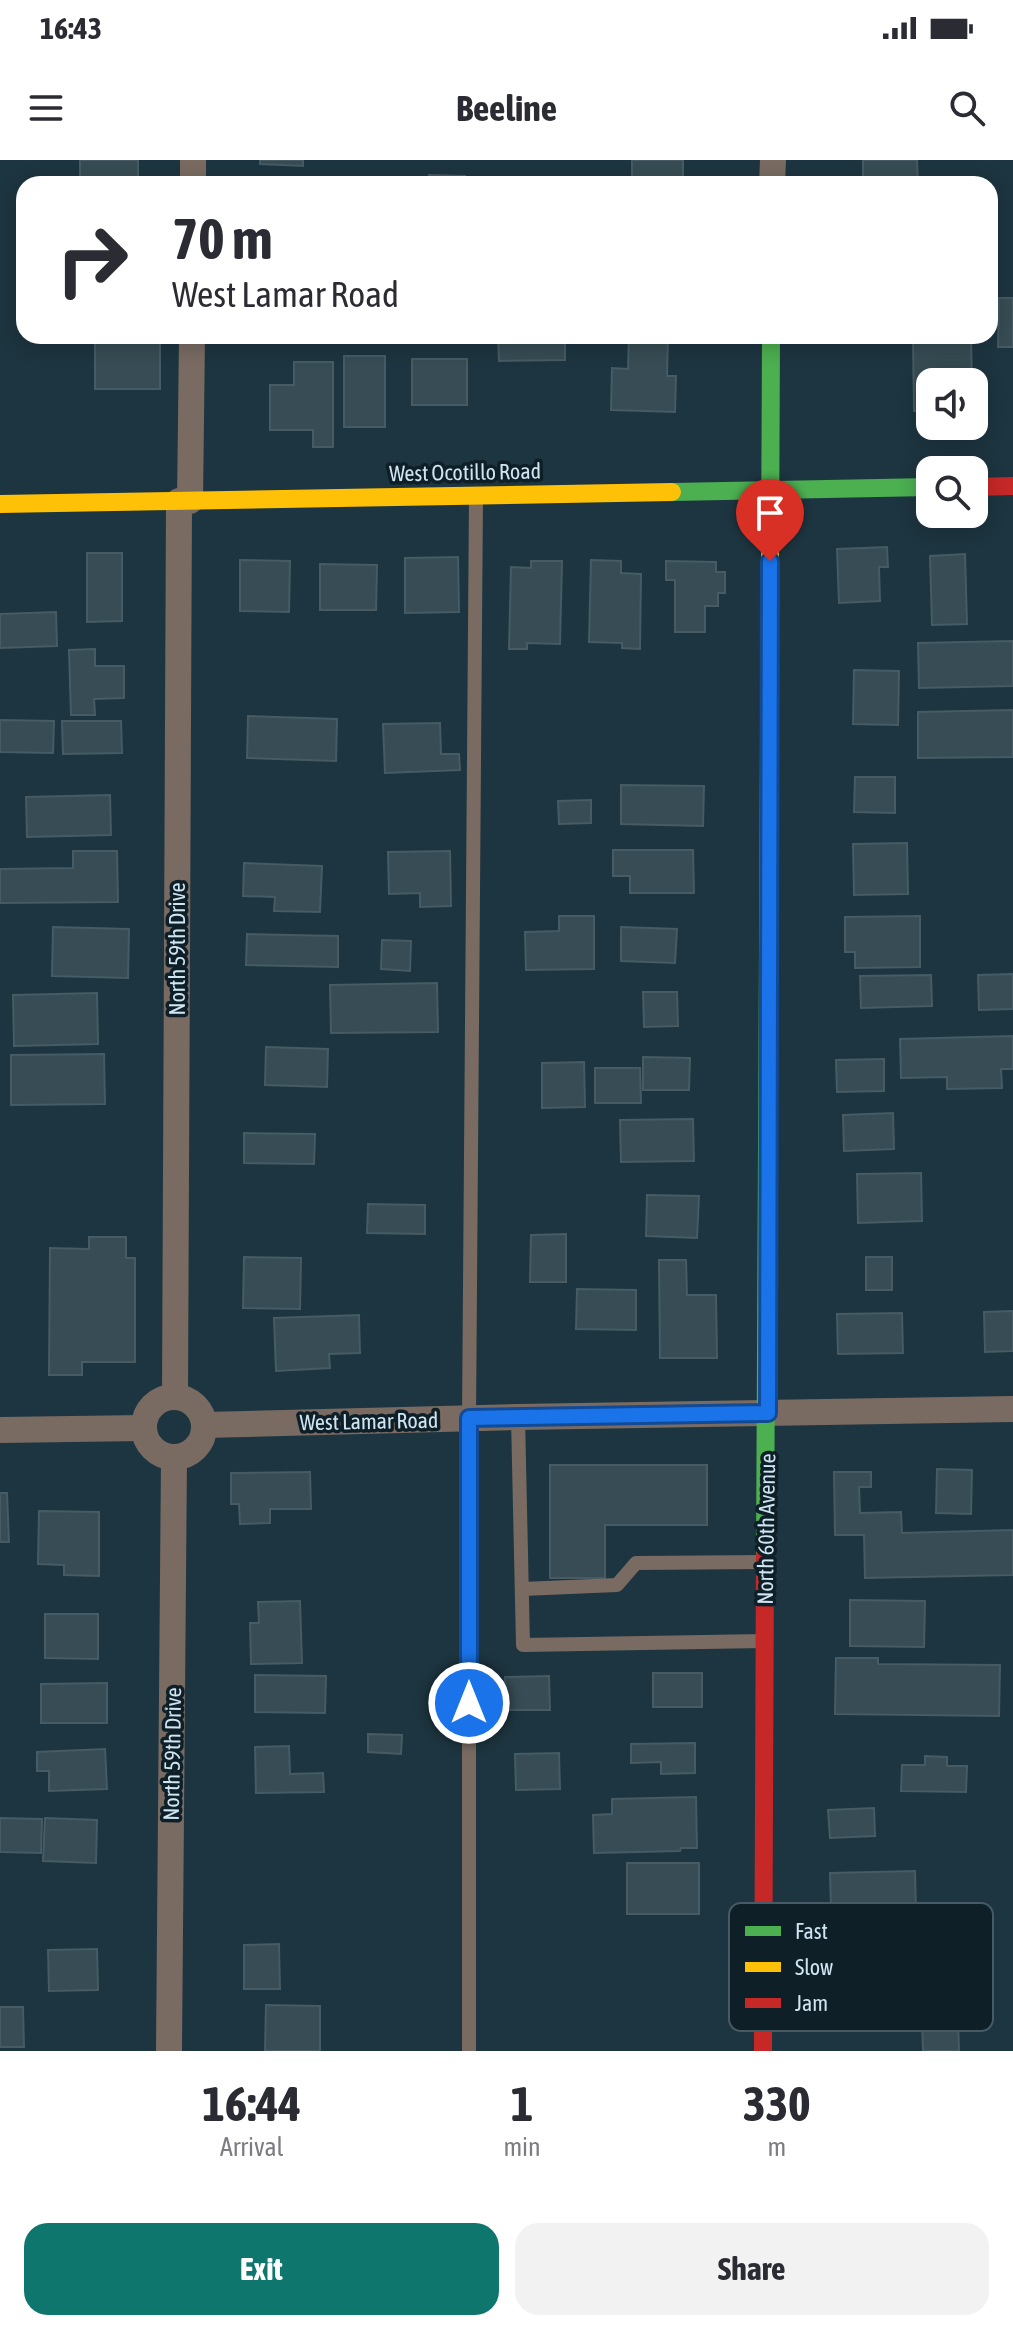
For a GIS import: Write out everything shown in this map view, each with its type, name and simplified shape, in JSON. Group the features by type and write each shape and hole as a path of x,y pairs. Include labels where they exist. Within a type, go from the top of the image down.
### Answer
{"street":[{"name":"North 59th Drive","path":"175,1397 185,501 192,344"},
{"name":"North 60th Avenue","path":"763,1903 771,344"},
{"path":"988,487 1013,486"},
{"name":"West Ocotillo Road","path":"0,504 916,487"},
{"path":"175,1397 184,1398 198,1409 205,1425 196,1448 183,1457 174,1458 157,1452 150,1445 144,1428 149,1409 165,1398 175,1397"},
{"name":"West Lamar Road","path":"205,1425 1013,1409"},
{"path":"0,1430 144,1428"},
{"name":"North 59th Drive","path":"169,2051 174,1458"},
{"name":"North 60th Avenue","path":"763,2031 763,2051"}],"lane":[{"path":"469,2051 469,1418 476,496"},
{"path":"518,1417 523,1645 764,1641"},
{"path":"522,1589 617,1585 636,1563 766,1562"}],"building":[{"path":"80,160 138,160 138,176 80,176"},
{"path":"260,160 303,160 303,166 260,164"},
{"path":"632,160 683,160 683,176 632,176"},
{"path":"863,160 917,160 918,176 863,176"},
{"path":"999,298 1013,298 1013,347 998,347"},
{"path":"95,344 160,344 160,389 95,389"},
{"path":"498,344 565,344 565,360 499,361"},
{"path":"629,344 668,344 667,376 676,376 675,412 611,410 612,368 628,369"},
{"path":"913,344 971,344 972,368 916,368 916,411"},
{"path":"344,356 385,356 385,427 344,427"},
{"path":"412,359 467,359 467,405 412,405"},
{"path":"294,362 333,362 333,447 313,447 313,430 270,430 270,385 294,385"},
{"path":"887,547 888,567 879,567 880,601 839,603 837,549"},
{"path":"87,553 122,553 122,621 87,622"},
{"path":"965,554 967,624 932,625 930,556"},
{"path":"458,557 459,612 405,613 405,558"},
{"path":"240,560 290,561 289,612 240,611"},
{"path":"591,560 621,561 621,573 641,574 640,649 622,648 622,643 589,642"},
{"path":"531,561 562,561 560,644 527,643 527,649 509,649 511,567 531,568"},
{"path":"666,561 716,562 716,572 725,572 725,593 718,593 718,606 705,606 705,632 675,632 675,580 666,580"},
{"path":"320,564 377,565 376,610 320,610"},
{"path":"56,612 57,646 0,648 0,614"},
{"path":"1013,641 1013,686 919,688 918,643"},
{"path":"95,649 95,666 124,666 124,698 94,699 95,715 71,715 69,650"},
{"path":"854,670 899,671 898,725 853,724"},
{"path":"1013,710 1013,757 918,758 918,712"},
{"path":"248,716 337,719 336,761 247,758"},
{"path":"0,720 54,721 53,753 0,752"},
{"path":"62,721 121,721 122,753 63,754"},
{"path":"440,723 441,754 459,754 460,770 385,773 383,724"},
{"path":"855,777 895,777 895,813 854,812"},
{"path":"621,785 704,786 703,826 621,824"},
{"path":"110,795 111,835 27,837 26,797"},
{"path":"591,800 591,823 559,824 558,801"},
{"path":"907,843 908,894 854,895 853,844"},
{"path":"613,850 693,850 694,893 630,893 630,876 613,876"},
{"path":"73,851 117,851 118,902 0,903 0,869 73,868"},
{"path":"450,851 451,906 420,907 420,893 389,894 388,852"},
{"path":"244,863 322,866 320,912 274,911 275,897 243,896"},
{"path":"559,916 594,916 594,969 526,970 525,932 559,931"},
{"path":"920,916 920,967 855,968 855,952 845,952 845,917"},
{"path":"53,927 129,929 128,978 52,976"},
{"path":"621,927 677,929 675,963 621,961"},
{"path":"247,934 338,936 338,967 246,965"},
{"path":"382,940 411,941 410,971 381,969"},
{"path":"1013,974 1013,1009 979,1010 978,975"},
{"path":"931,975 932,1006 861,1008 860,976"},
{"path":"437,983 438,1032 331,1033 330,985"},
{"path":"643,992 677,992 678,1026 644,1027"},
{"path":"97,993 98,1044 14,1046 13,995"},
{"path":"1013,1036 1013,1069 1001,1069 1002,1088 947,1089 947,1077 901,1078 900,1039"},
{"path":"266,1047 328,1049 327,1087 265,1085"},
{"path":"104,1054 105,1104 11,1105 11,1055"},
{"path":"643,1057 690,1058 689,1090 643,1090"},
{"path":"884,1059 884,1091 837,1092 836,1060"},
{"path":"584,1062 585,1107 542,1108 542,1063"},
{"path":"595,1068 640,1068 641,1103 595,1103"},
{"path":"893,1113 894,1149 844,1151 843,1115"},
{"path":"693,1119 694,1161 621,1162 620,1120"},
{"path":"244,1133 315,1134 314,1164 244,1163"},
{"path":"921,1173 922,1221 858,1223 857,1174"},
{"path":"647,1195 699,1196 697,1238 646,1236"},
{"path":"368,1204 425,1205 425,1234 367,1233"},
{"path":"566,1234 566,1282 530,1282 531,1235"},
{"path":"89,1237 126,1237 126,1258 135,1258 135,1362 82,1362 82,1375 49,1375 50,1248 89,1249"},
{"path":"244,1257 301,1258 300,1309 243,1308"},
{"path":"866,1257 892,1257 892,1290 866,1290"},
{"path":"659,1260 686,1260 687,1295 716,1295 717,1358 660,1358"},
{"path":"577,1289 636,1290 636,1330 576,1329"},
{"path":"1013,1311 1013,1351 985,1352 984,1312"},
{"path":"902,1313 903,1353 838,1354 837,1314"},
{"path":"359,1315 360,1353 329,1354 330,1368 276,1371 274,1318"},
{"path":"550,1465 707,1465 707,1525 605,1525 605,1578 550,1578"},
{"path":"937,1469 972,1470 971,1514 936,1513"},
{"path":"310,1472 311,1509 270,1509 270,1523 240,1524 239,1504 231,1504 231,1473"},
{"path":"834,1472 871,1472 871,1487 859,1487 860,1513 901,1512 902,1533 1013,1530 1013,1575 865,1578 864,1535 835,1535"},
{"path":"0,1493 7,1493 9,1542 0,1542"},
{"path":"39,1511 99,1512 99,1576 64,1575 64,1565 38,1564"},
{"path":"850,1600 925,1601 924,1647 850,1646"},
{"path":"300,1601 302,1663 251,1664 250,1623 259,1623 258,1602"},
{"path":"45,1614 98,1614 98,1659 45,1658"},
{"path":"836,1658 878,1658 878,1664 1000,1665 999,1716 835,1714"},
{"path":"653,1673 702,1673 702,1707 653,1707"},
{"path":"255,1675 326,1676 325,1713 255,1712"},
{"path":"549,1676 550,1710 506,1710 505,1677"},
{"path":"107,1683 107,1723 41,1723 41,1684"},
{"path":"368,1734 402,1735 401,1754 368,1752"},
{"path":"695,1743 695,1773 661,1774 661,1762 631,1763 631,1744"},
{"path":"289,1746 290,1774 323,1773 324,1792 256,1793 255,1747"},
{"path":"105,1749 107,1789 49,1791 49,1771 37,1771 37,1752"},
{"path":"559,1753 560,1789 516,1790 515,1754"},
{"path":"925,1756 947,1757 947,1766 967,1766 966,1792 901,1791 902,1765 925,1765"},
{"path":"696,1797 697,1848 594,1853 593,1815 612,1814 612,1799"},
{"path":"874,1808 875,1836 830,1838 828,1810"},
{"path":"0,1818 42,1819 41,1853 0,1852"},
{"path":"45,1818 97,1820 96,1863 43,1861"},
{"path":"627,1863 699,1863 699,1914 627,1914"},
{"path":"915,1871 916,1903 831,1903 830,1873"},
{"path":"279,1944 280,1989 244,1989 244,1945"},
{"path":"97,1949 98,1990 49,1991 48,1950"},
{"path":"266,2005 320,2006 320,2051 265,2051"},
{"path":"0,2007 23,2007 24,2047 0,2047"},
{"path":"922,2031 958,2031 959,2051 923,2051"}],"traffic: fast":[{"path":"770,555 771,344"},
{"path":"672,492 916,487"},
{"path":"765,1555 768,948"}],"traffic: slow":[{"path":"0,504 672,492"},
{"path":"768,948 770,555"}],"traffic: jam":[{"path":"988,487 1013,486"},
{"path":"764,1903 765,1555"},
{"path":"763,2031 763,2051"}],"route":[{"path":"469,1703 469,1418 768,1413 770,561"}]}
